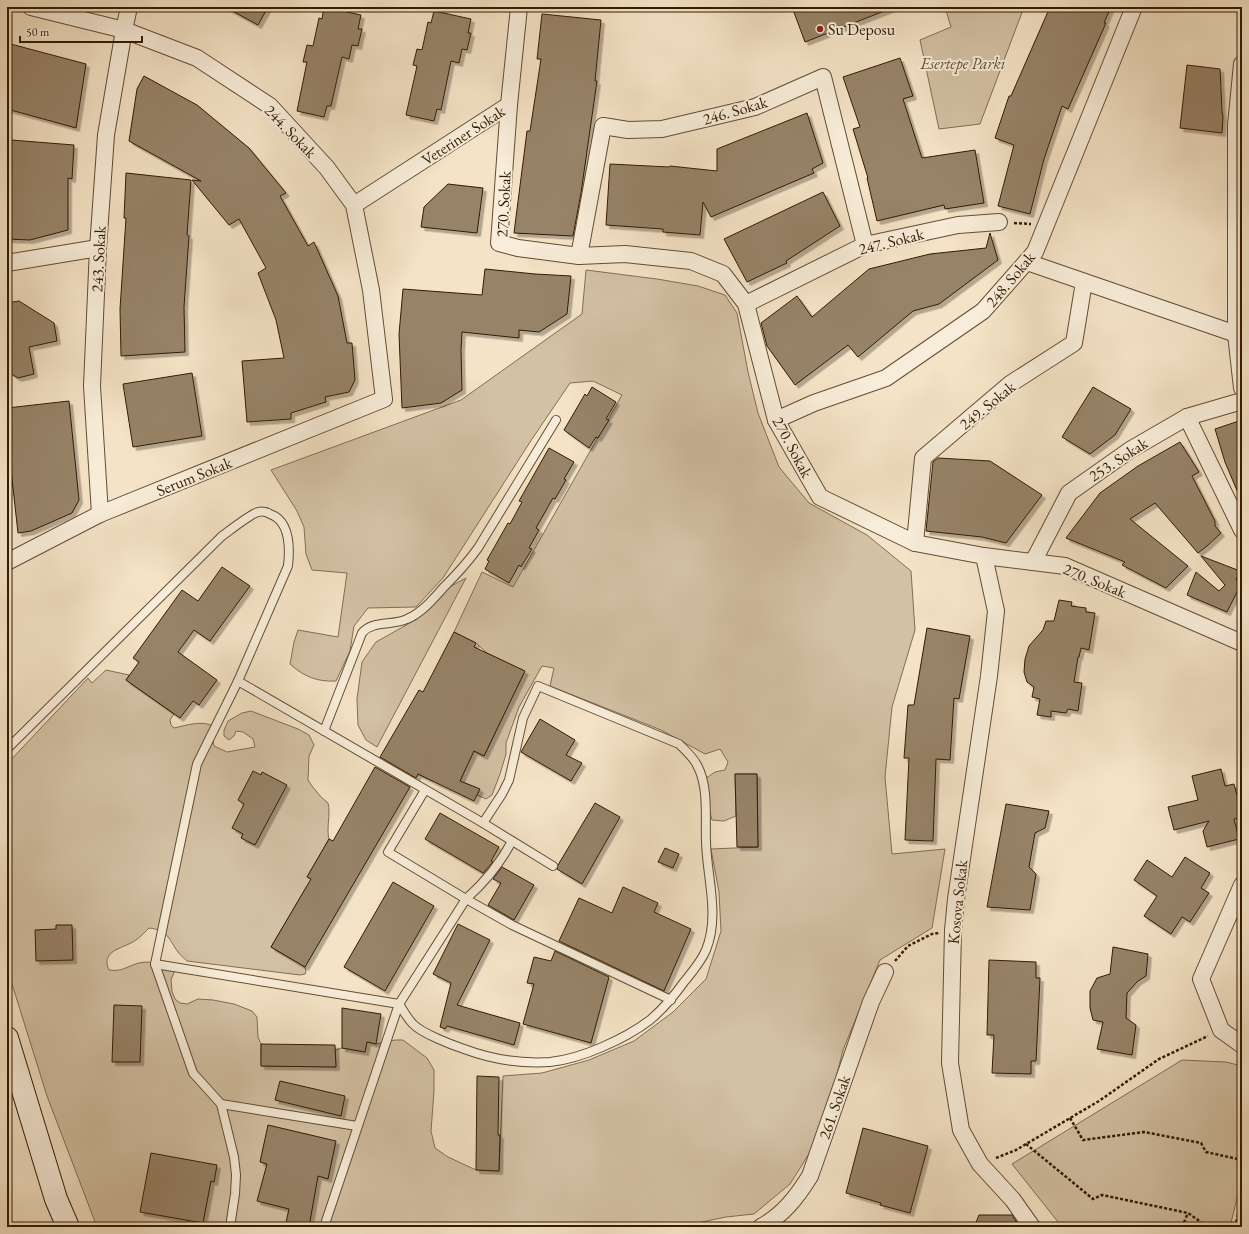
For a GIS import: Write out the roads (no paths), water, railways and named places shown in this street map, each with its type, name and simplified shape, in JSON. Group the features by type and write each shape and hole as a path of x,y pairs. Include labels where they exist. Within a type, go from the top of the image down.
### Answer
{"main road":[{"path":"7,1038 56,1199 68,1227"}],"street":[{"name":"244. Sokak","path":"31,7 124,30 197,58 270,106 327,168 354,205 371,290 384,399"},
{"name":"243. Sokak","path":"100,514 92,386 98,248 106,135 129,7"},
{"name":"Veteriner Sokak","path":"354,205 509,105 519,7"},
{"name":"248. Sokak","path":"776,420 814,403 886,378 983,311 1035,252 1134,7"},
{"path":"1242,64 1236,125 1236,334 1242,388"},
{"name":"246. Sokak","path":"579,256 603,126 628,130 662,130 755,107 823,77 865,245"},
{"name":"270. Sokak","path":"509,105 498,243 518,248 579,256 625,254 691,261 723,274 746,304 776,420 820,497 915,543 984,556 1065,566 1241,644"},
{"name":"247. Sokak","path":"746,304 865,245 958,225 999,222"},
{"path":"7,263 98,248"},
{"path":"1026,262 1236,334"},
{"name":"249. Sokak","path":"915,543 922,458 1010,384 1074,343 1084,282"},
{"name":"Serum Sokak","path":"7,562 100,514 384,399"},
{"name":"253. Sokak","path":"1033,562 1069,493 1130,450 1187,417 1242,401"},
{"path":"1187,417 1242,530"},
{"name":"Kosova Sokak","path":"984,556 996,611 989,676 956,899 953,930 950,1063 961,1130 980,1164 1013,1200 1032,1227"},
{"path":"1242,885 1201,979 1221,1030 1242,1045"},
{"name":"261. Sokak","path":"761,1227 781,1213 799,1194 810,1176 870,1002 885,972"}],"lane":[{"path":"324,731 362,633 369,626 400,622 417,614 468,562 556,420"},
{"path":"7,749 222,536 258,512 266,512 274,515 282,524 287,534 290,550 288,566 238,682 197,764 155,964 193,1073 221,1104 234,1157 236,1175 230,1227"},
{"path":"238,682 483,823 553,866"},
{"path":"155,964 399,1004 413,1025 452,1045 476,1053 502,1059 527,1062 551,1062 600,1048 626,1035 650,1020 671,1000 700,961 710,937 713,922 706,854 704,792 702,777 689,753 679,744 538,686 523,718 509,780 502,794 483,823"},
{"path":"425,790 388,852 512,925 671,1000"},
{"path":"324,1227 399,1004 466,899 488,878 505,854 512,841"},
{"path":"221,1104 357,1126"}],"place":[{"name":"Su Deposu","path":"820,29"}],"park label":[{"name":"Esertepe Parkı","path":"963,63"}]}
